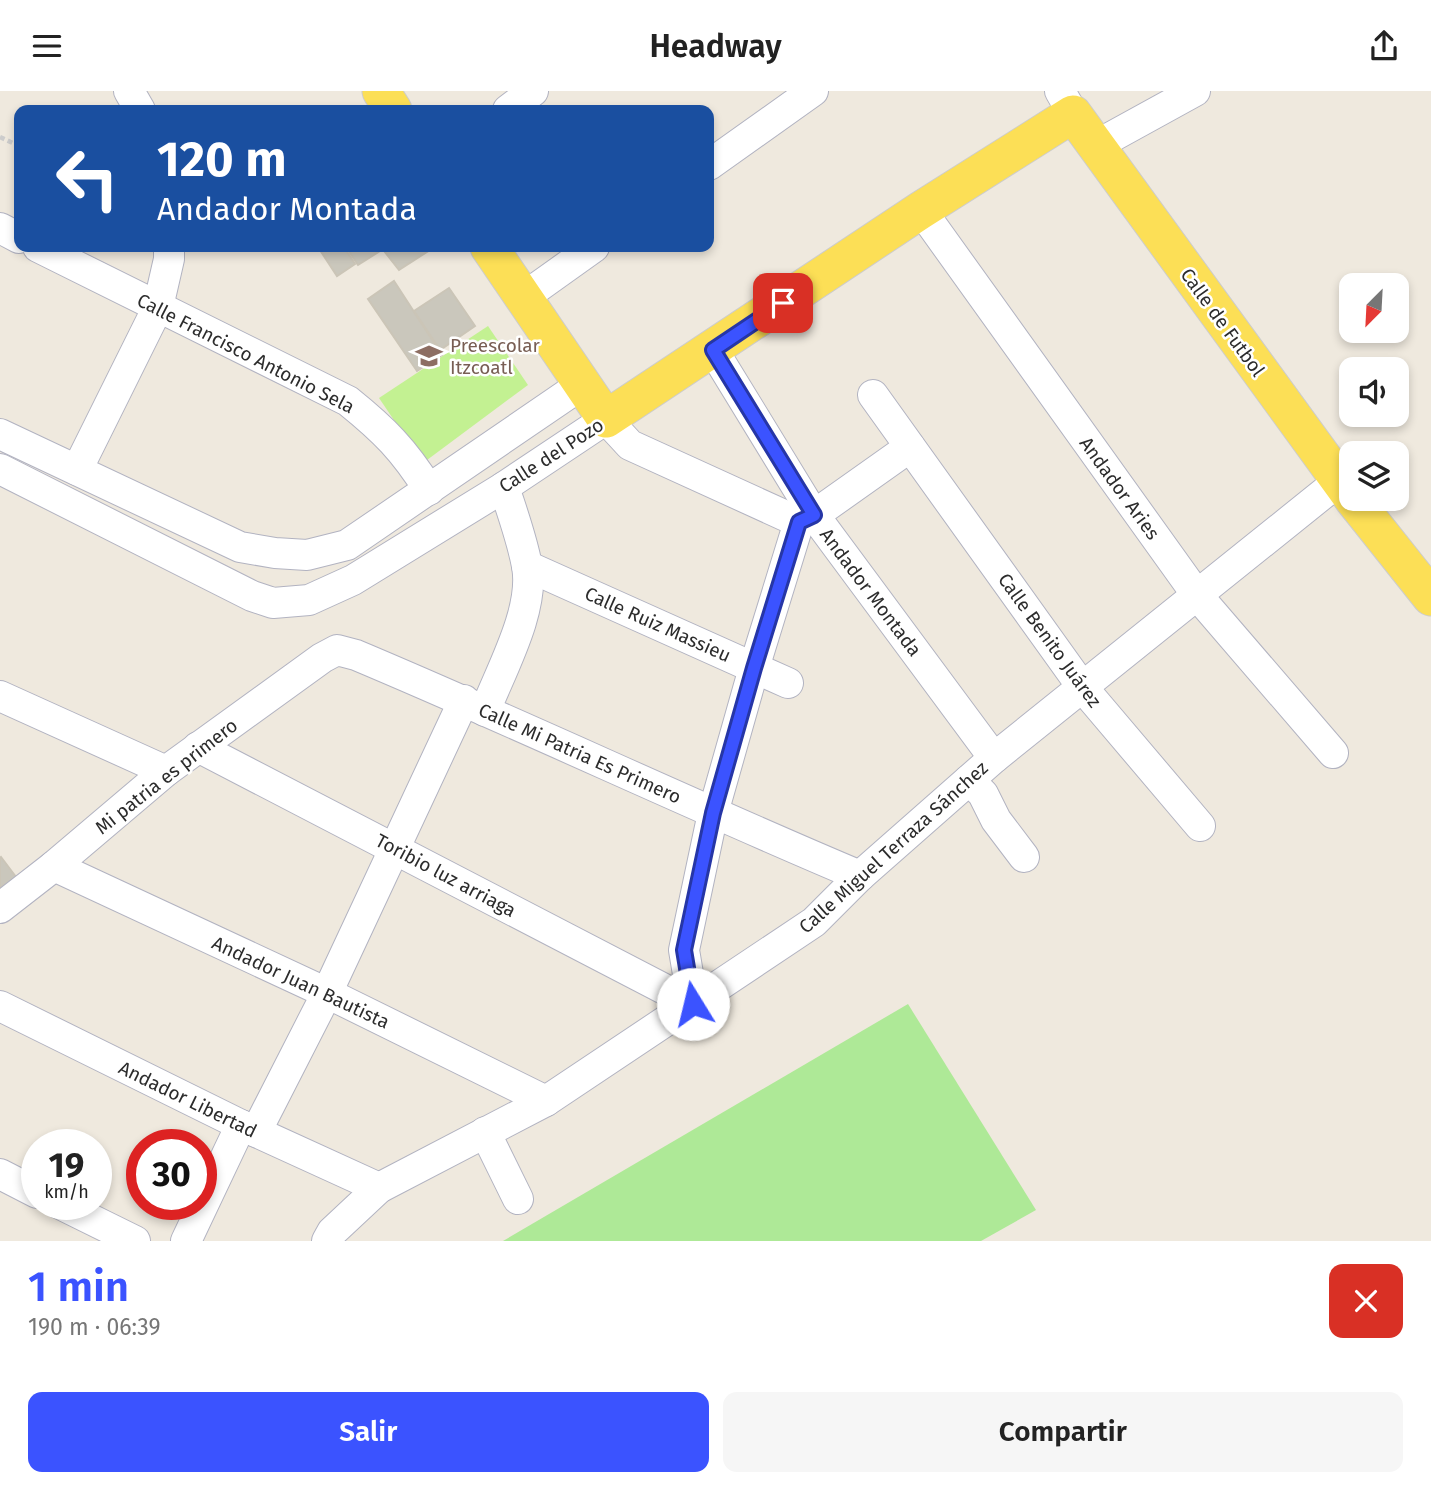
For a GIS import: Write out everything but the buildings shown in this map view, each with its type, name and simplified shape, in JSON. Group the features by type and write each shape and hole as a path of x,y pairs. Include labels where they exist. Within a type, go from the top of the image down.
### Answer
{"main road":[{"name":"Calle de Futbol","path":"1066,103 1339,480"},
{"name":"Calle del Pozo","path":"606,419 921,210 1066,103"},
{"path":"492,252 606,419"},
{"name":"Calle de Futbol","path":"1363,511 1431,597"}],"street":[{"path":"505,103 533,91"},
{"path":"714,161 813,91"},
{"path":"1095,146 1195,91"},
{"name":"Andador Aries","path":"921,210 1197,595 1333,753"},
{"name":"Calle Francisco Antonio Sela","path":"48,252 348,401 377,424 407,455 429,489"},
{"path":"77,470 158,307 169,252"},
{"path":"524,297 587,252"},
{"name":"Andador Montada","path":"713,350 806,519 994,758"},
{"path":"0,434 240,547 307,555 347,545 584,383"},
{"name":"Calle Benito Juárez","path":"873,395 1083,688 1200,826"},
{"path":"606,419 630,445 806,519"},
{"name":"Calle del Pozo","path":"0,469 252,597 273,603 309,600 353,580 504,487 606,419"},
{"path":"693,1004 684,950 713,813 754,668 806,519 910,447"},
{"path":"186,1241 327,993 396,848 524,614 528,589 527,566 504,487"},
{"name":"Calle Miguel Terraza Sánchez","path":"327,1241 332,1231 379,1188 546,1101 814,922 860,876 994,758 1197,595 1339,498"},
{"name":"Calle Ruiz Massieu","path":"527,566 788,684"},
{"name":"Calle Mi Patria Es Primero","path":"337,650 356,655 860,876"},
{"name":"Mi patria es primero","path":"0,908 166,771 322,658 337,650"},
{"path":"0,696 166,771"},
{"name":"Toribio luz arriaga","path":"198,747 693,1004"},
{"path":"969,780 983,794 996,820 1024,857"},
{"name":"Andador Juan Bautista","path":"54,866 327,993 546,1101"},
{"name":"Andador Libertad","path":"0,1006 248,1129 379,1188"},
{"path":"485,1132 518,1199"},
{"path":"0,1174 21,1185"},
{"path":"92,1220 135,1241"}],"green space":[{"path":"488,326 528,385 423,463 379,398"},
{"path":"908,1004 1036,1210 981,1241 503,1241"}],"place":[{"name":"Preescolar Itzcoatl","path":"429,356"}],"route":[{"path":"693,1004 684,950 713,813 799,522 814,515 713,350 783,303"}]}
